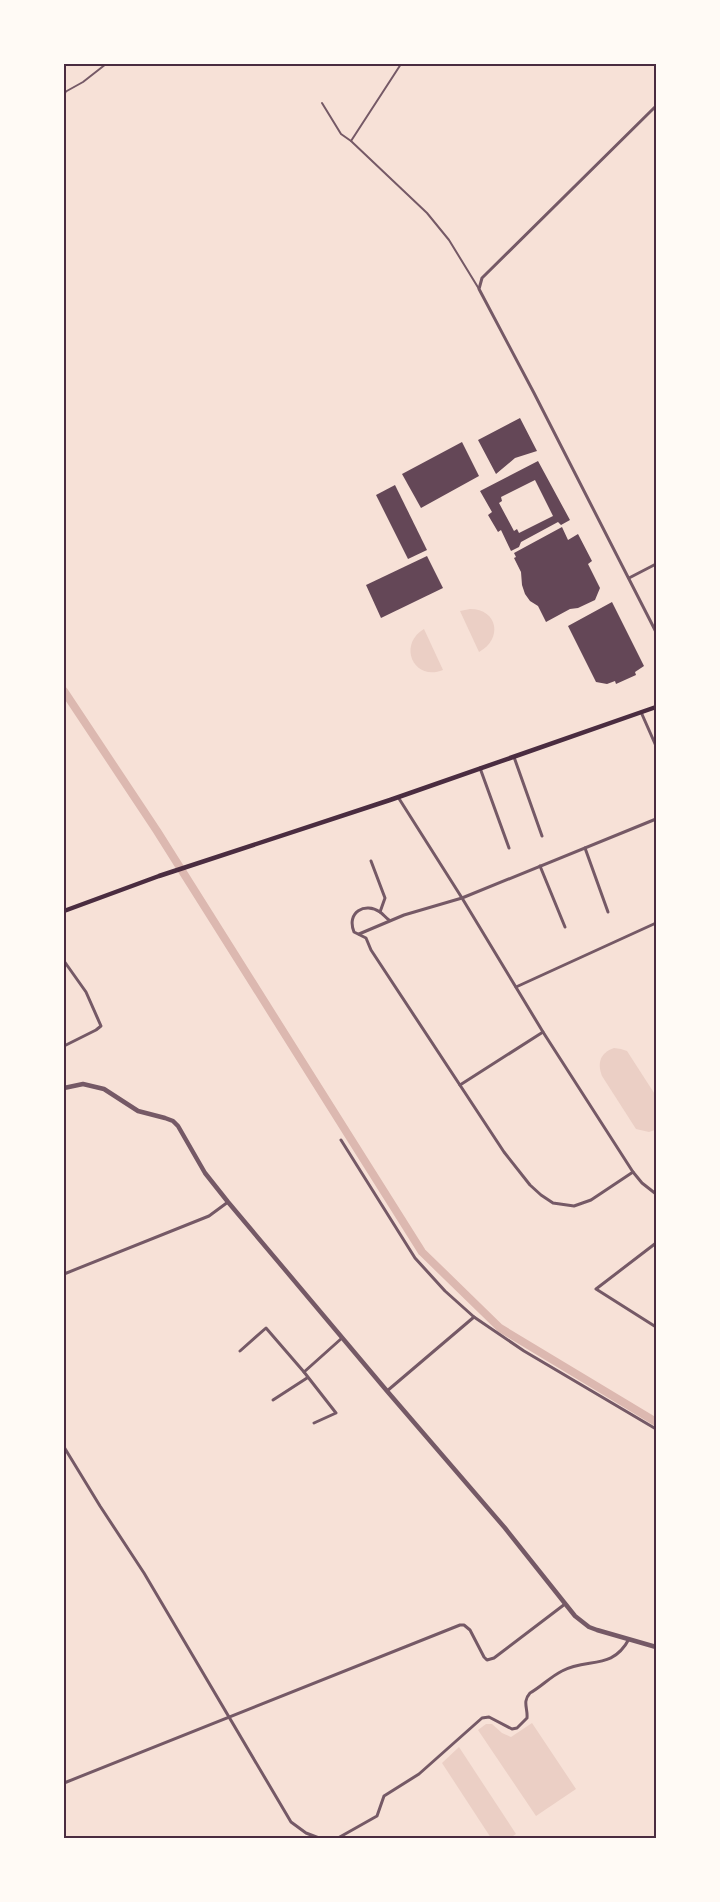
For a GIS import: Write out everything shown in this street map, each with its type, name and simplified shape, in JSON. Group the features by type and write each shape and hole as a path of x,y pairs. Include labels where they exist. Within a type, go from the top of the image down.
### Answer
{"main road":[{"path":"64,911 656,707"}],"street":[{"path":"656,106 482,278 479,290 656,632"},
{"path":"629,578 656,564"},
{"path":"642,712 656,746"},
{"path":"514,757 542,836"},
{"path":"480,768 509,848"},
{"path":"398,797 543,1032 633,1172 642,1183 656,1194"},
{"path":"358,934 389,920 462,898 656,819"},
{"path":"585,848 608,912"},
{"path":"370,861 385,898 380,912"},
{"path":"540,866 565,927"},
{"path":"389,920 380,912 366,909 357,911 352,916 350,924 354,932 366,938 371,950 504,1152 530,1185 553,1203 566,1206 582,1204 604,1193 633,1172"},
{"path":"516,987 656,923"},
{"path":"64,961 86,992 101,1026 64,1046"},
{"path":"460,1085 543,1032"},
{"path":"64,1088 83,1084 104,1089 138,1111 173,1121 178,1126 205,1173 228,1202 505,1528 575,1616 589,1627 656,1647"},
{"path":"341,1140 415,1258 445,1291 474,1317 524,1351 656,1430"},
{"path":"64,1274 208,1216 228,1202"},
{"path":"656,1243 596,1289 656,1327"},
{"path":"387,1391 474,1317"},
{"path":"651,1324 656,1319"},
{"path":"240,1351 266,1328 336,1413 314,1423"},
{"path":"304,1372 342,1338"},
{"path":"273,1400 307,1378"},
{"path":"64,1447 144,1573 291,1822 306,1833 318,1838"},
{"path":"64,1783 460,1625 464,1625 470,1630 487,1660 494,1658 566,1604"},
{"path":"337,1838 377,1816 384,1796 419,1774 482,1718 489,1717 512,1729 517,1728 527,1718 525,1703 526,1697 530,1693 561,1671 583,1663 601,1662 609,1659 625,1646 629,1638"}],"lane":[{"path":"64,92 83,82 106,64"},
{"path":"351,141 401,64"},
{"path":"322,103 341,134 351,141 426,213 449,240 479,290"}],"shaded area":[{"path":"479,610 487,614 494,626 492,640 479,652 460,611"},
{"path":"424,629 443,670 424,671 417,667 412,660 410,652 412,644 416,636"},
{"path":"614,1048 627,1051 656,1096 655,1130 649,1132 636,1129 602,1076 601,1059 609,1050"},
{"path":"532,1723 576,1789 536,1816 478,1730 486,1724 492,1724 502,1733 511,1737"},
{"path":"459,1747 516,1834 510,1838 491,1838 442,1763"}],"building":[{"path":"520,418 537,451 515,458 496,474 478,440"},
{"path":"462,442 479,476 421,508 402,474"},
{"path":"538,461 570,520 561,525 558,522 521,542 519,547 511,551 501,530 498,532 488,515 492,512 480,491","holes":["535,480 553,516 519,533 517,529 514,531 499,503 502,501 501,497"]},
{"path":"395,485 427,550 408,559 376,495"},
{"path":"562,527 568,540 578,534 592,561 588,564 600,588 595,600 578,608 570,609 546,622 538,606 530,601 525,594 521,572 514,558 516,557 514,553"},
{"path":"427,556 443,588 381,618 366,585"},
{"path":"612,602 644,666 635,672 636,675 616,684 615,681 607,684 596,682 568,626"}],"waterway":[{"path":"64,691 157,831 422,1252 500,1328 656,1422"}]}
